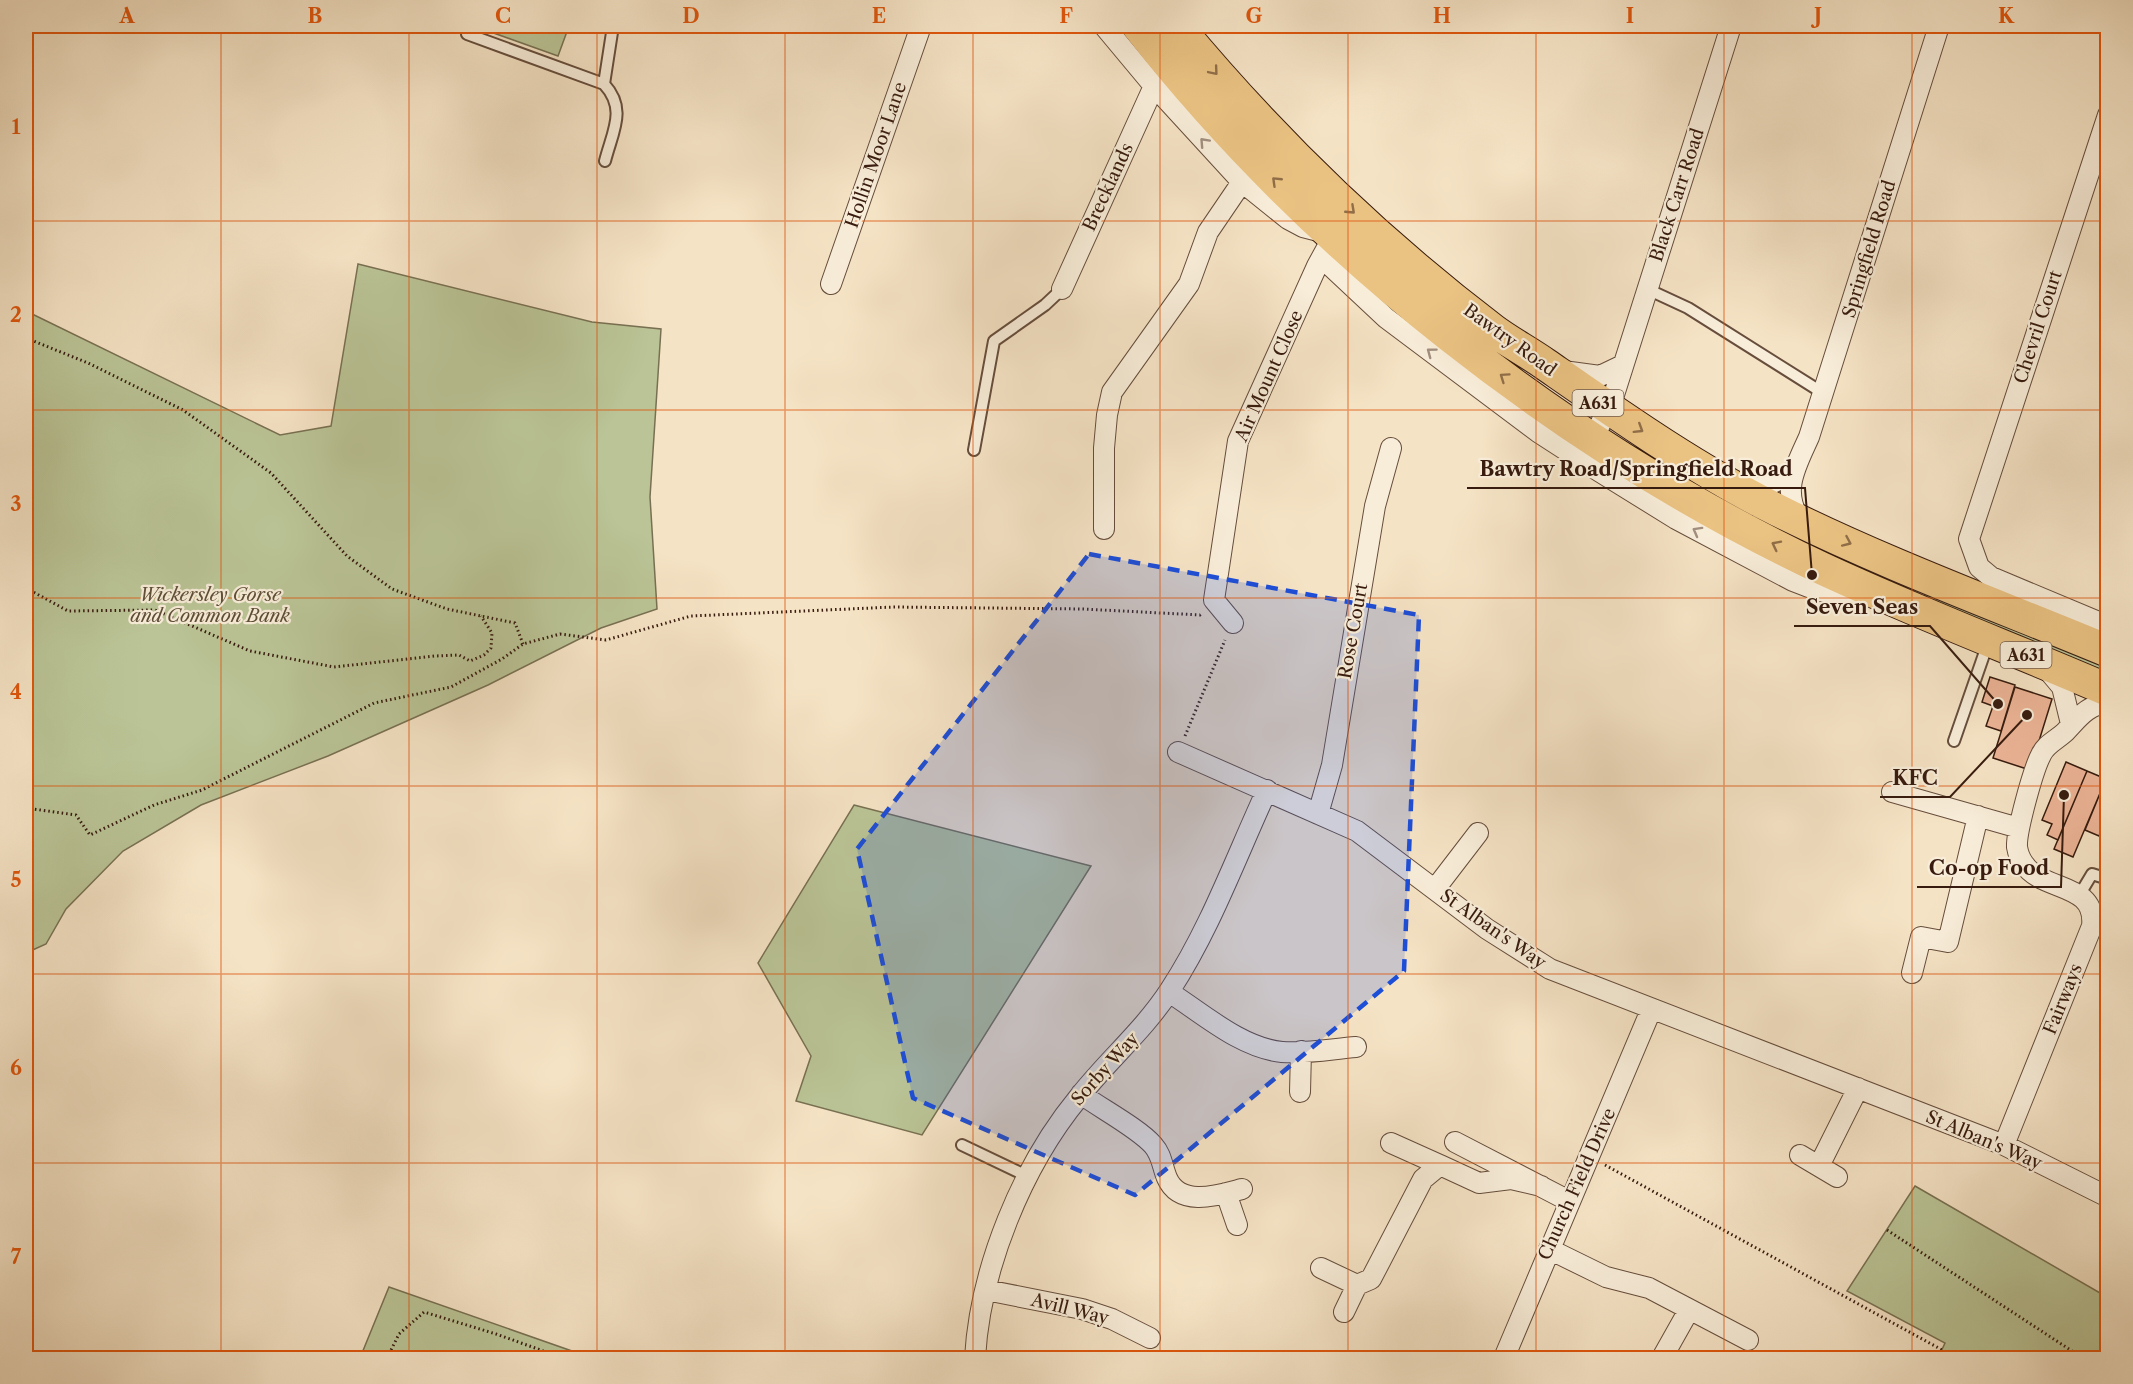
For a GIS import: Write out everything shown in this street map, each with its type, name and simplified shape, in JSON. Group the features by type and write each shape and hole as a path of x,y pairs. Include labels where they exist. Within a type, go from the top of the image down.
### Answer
{"main road":[{"name":"Bawtry Road","path":"1138,26 1328,246 1485,364 1593,439 1745,528 1822,568 2108,690"},
{"name":"Bawtry Road","path":"1177,26 1230,89 1305,167 1365,224 1447,294 1496,332 1609,410 1737,488 1802,522 2108,651"},
{"path":"1544,405 1555,372"}],"street":[{"name":"Hollin Moor Lane","path":"831,284 921,26"},
{"name":"Bawtry Road","path":"1104,26 1154,86 1242,182 1288,219 1328,246 1386,318 1538,432 1676,519 1793,581 1819,591 1888,597"},
{"name":"Black Carr Road","path":"1593,439 1609,410 1731,26"},
{"name":"Springfield Road","path":"1802,522 1794,512 1790,493 1794,470 1809,437 1939,26"},
{"name":"Brecklands","path":"1062,289 1154,86"},
{"name":"Chevril Court","path":"2108,115 1969,539 1979,567 1991,577 2108,626"},
{"path":"1104,529 1104,448 1112,392 1189,284 1208,232 1242,182"},
{"name":"Air Mount Close","path":"1214,600 1238,441 1328,246"},
{"path":"1555,372 1600,376 1623,365"},
{"name":"Rose Court","path":"1318,814 1332,765 1375,506 1391,448"},
{"path":"1737,488 1763,488 1778,482 1794,470"},
{"path":"1214,600 1233,622"},
{"path":"2038,660 2062,687 2071,724"},
{"path":"2080,894 2034,874 2025,866 2017,846 2019,828 2041,754 2071,724 2096,705 2108,703"},
{"name":"St Alban's Way","path":"1178,752 1357,831 1522,954 1550,969 2004,1145 2108,1197"},
{"name":"Sorby Way","path":"975,1359 986,1290 1026,1175 1081,1094 1124,1048 1169,992 1200,936 1267,790"},
{"path":"1892,792 2019,828"},
{"path":"1912,973 1921,937 1948,942 1978,816"},
{"path":"1435,889 1478,833"},
{"name":"Fairways","path":"2004,1145 2092,926 2089,905 2080,894"},
{"path":"1169,992 1243,1040 1282,1052 1356,1047"},
{"name":"Church Field Drive","path":"1504,1359 1651,1010"},
{"path":"1300,1051 1300,1092"},
{"path":"1819,1166 1858,1088"},
{"path":"1081,1094 1151,1143 1161,1155 1168,1182 1178,1191 1201,1198 1234,1191 1236,1225"},
{"path":"1455,1142 1569,1201"},
{"path":"1391,1143 1479,1183 1511,1179 1541,1186"},
{"path":"1800,1155 1837,1177"},
{"path":"1344,1312 1357,1285 1371,1279 1423,1179 1440,1165"},
{"path":"1549,1249 1606,1277 1649,1288 1748,1340"},
{"path":"1321,1268 1357,1285"},
{"name":"Avill Way","path":"986,1290 1082,1309 1112,1319 1150,1338"},
{"path":"1662,1358 1689,1310"}],"lane":[{"path":"604,84 613,26"},
{"path":"467,34 604,84 615,96 618,111 605,160"},
{"path":"974,450 993,341 1045,305 1062,289"},
{"path":"1647,289 1688,308 1823,393"},
{"path":"1954,741 1989,639"},
{"path":"2080,894 2092,874 2108,879"},
{"path":"962,1145 1026,1175"}],"path":[{"path":"26,338 88,363 183,410 271,473 348,556 392,589 447,609 515,623 522,644"},
{"path":"26,588 68,611 155,610 250,651 334,668 435,656 459,655 470,661 484,655 491,648 492,633 481,616"},
{"path":"26,808 76,815 90,835 154,805 202,789 375,703 451,687 502,659 522,644 560,634 606,640 691,616 894,607 1083,609 1200,615 1214,600"},
{"path":"1178,752 1233,622"},
{"path":"1590,1157 1944,1351 1941,1357 1945,1359"},
{"path":"1887,1230 2075,1353"},
{"path":"387,1359 399,1334 424,1312 496,1334 563,1359"}],"highlighted area":[{"path":"1089,554 1419,615 1404,971 1135,1195 913,1098 857,849"}],"green space":[{"path":"474,26 569,26 558,56"},
{"name":"Wickersley Gorse and Common Bank","path":"358,264 592,322 661,329 650,497 657,609 601,628 488,685 328,756 201,805 123,851 66,909 46,944 26,953 26,311 280,435 331,426"},
{"path":"1929,586 2107,659 2107,676 1923,599"},
{"path":"854,805 1091,866 922,1135 796,1101 811,1056 758,963"},
{"path":"1915,1186 2107,1297 2107,1358 1938,1358 1945,1343 1847,1291"},
{"path":"389,1287 592,1358 360,1358"}],"building":[{"path":"1990,677 2015,685 2001,731 1986,726 1993,706 1982,702"},
{"path":"2015,687 2052,699 2030,770 1993,758"},
{"path":"2066,762 2087,771 2058,840 2047,835 2052,824 2042,820"},
{"path":"2087,771 2106,779 2073,857 2054,849"},
{"path":"2101,791 2108,794 2108,817 2099,836 2085,830"},
{"path":"2108,817 2108,840 2099,836"}],"place":[{"name":"Bawtry Road/Springfield Road","path":"1812,575"},
{"name":"Seven Seas","path":"1998,704"},
{"name":"KFC","path":"2027,715"},
{"name":"Co-op Food","path":"2064,795"}]}
